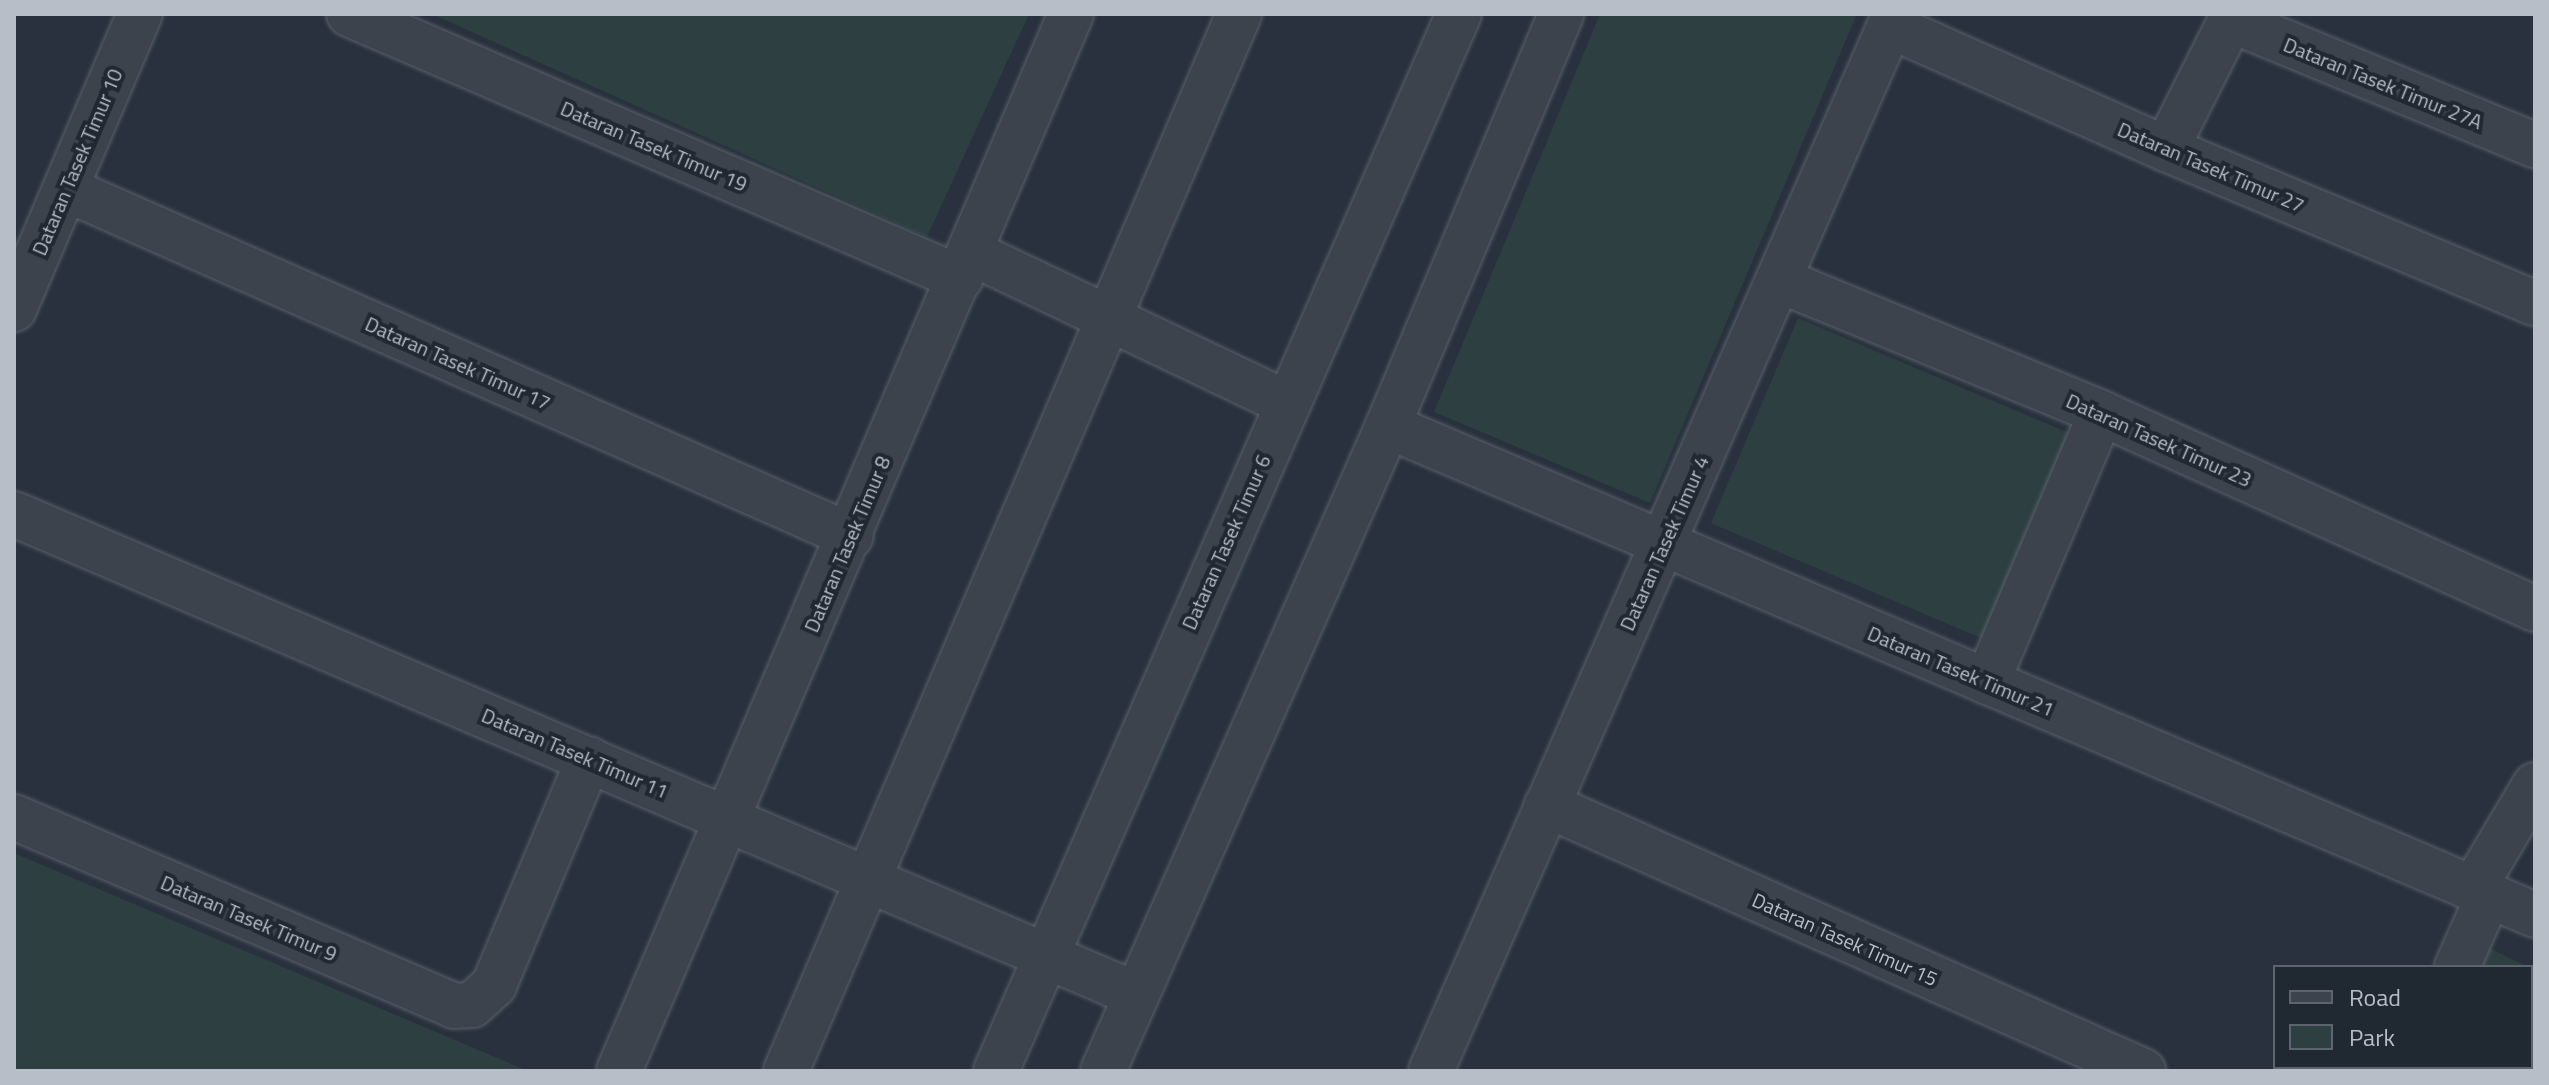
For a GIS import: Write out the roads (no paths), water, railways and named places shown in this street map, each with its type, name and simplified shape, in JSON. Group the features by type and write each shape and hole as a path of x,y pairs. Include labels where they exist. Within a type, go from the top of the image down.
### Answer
{"street":[{"name":"Dataran Tasek Timur 10","path":"14,309 140,14"},
{"name":"Dataran Tasek Timur 19","path":"349,14 965,265 1109,318 1287,403"},
{"name":"Dataran Tasek Timur 8","path":"619,1071 730,819 1071,14"},
{"path":"786,1071 1239,14"},
{"name":"Dataran Tasek Timur 6","path":"996,1071 1045,953 1459,14"},
{"path":"1103,1071 1388,426 1561,14"},
{"path":"2166,149 2232,17"},
{"name":"Dataran Tasek Timur 27A","path":"2232,17 2535,145"},
{"name":"Dataran Tasek Timur 27","path":"1893,20 2166,149 2535,303"},
{"name":"Dataran Tasek Timur 4","path":"1431,1071 1893,20"},
{"name":"Dataran Tasek Timur 17","path":"66,189 851,536"},
{"name":"Dataran Tasek Timur 23","path":"1779,280 2101,413 2535,609"},
{"path":"1987,682 2101,413"},
{"name":"Dataran Tasek Timur 21","path":"1388,426 2535,915"},
{"name":"Dataran Tasek Timur 11","path":"14,514 1135,994"},
{"name":"Dataran Tasek Timur 9","path":"14,817 454,1006 485,998 589,759"},
{"path":"2458,965 2480,893 2535,785"},
{"name":"Dataran Tasek Timur 15","path":"1547,805 2143,1071"}]}
